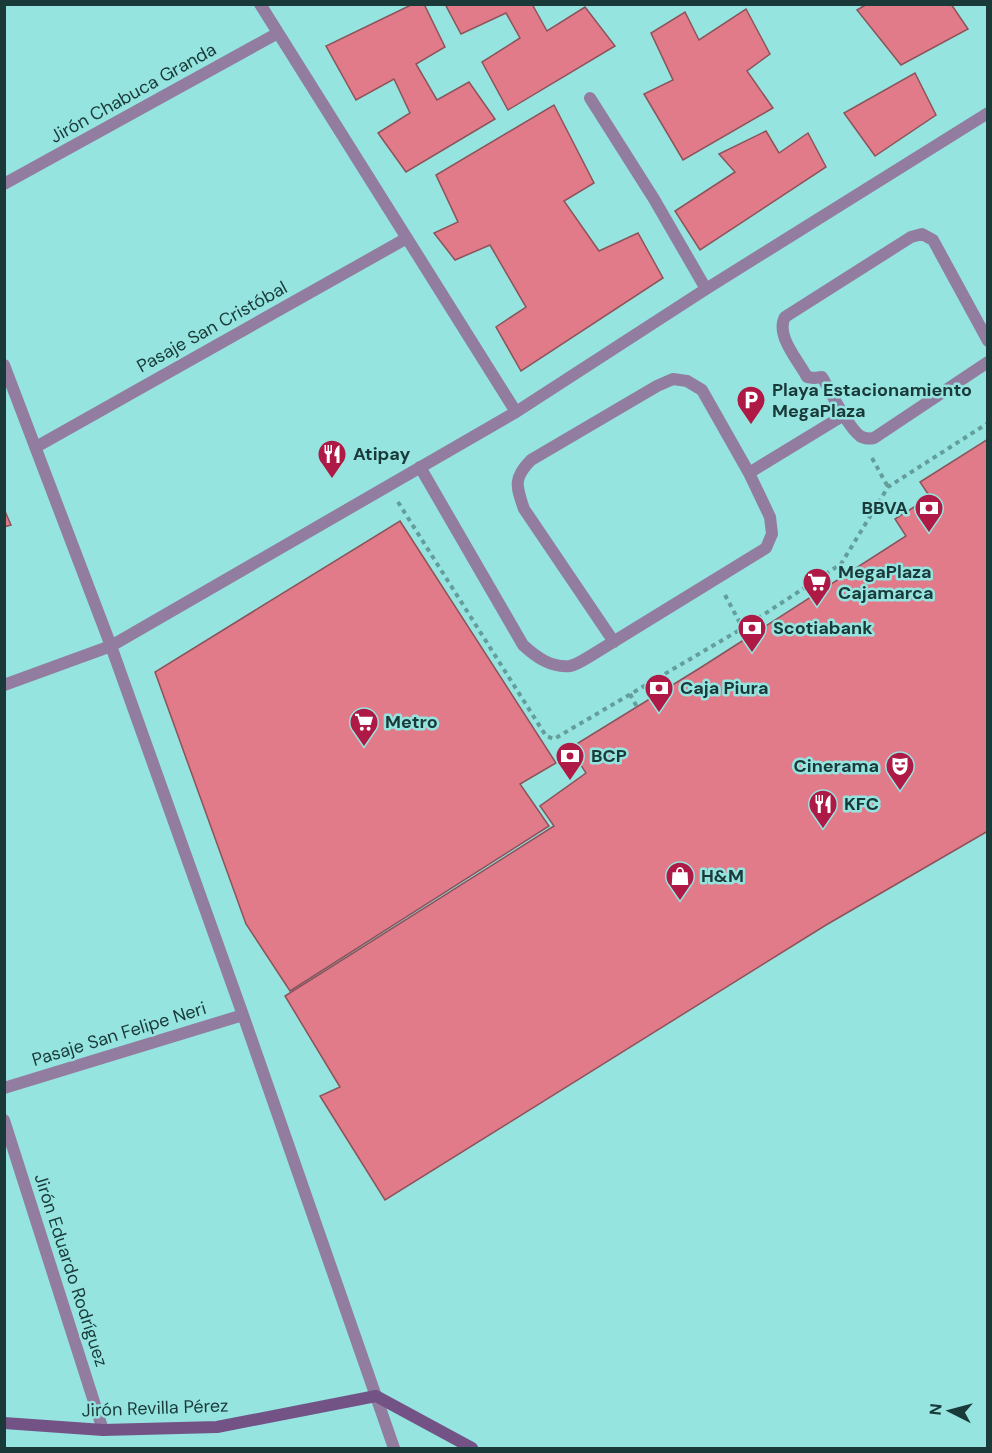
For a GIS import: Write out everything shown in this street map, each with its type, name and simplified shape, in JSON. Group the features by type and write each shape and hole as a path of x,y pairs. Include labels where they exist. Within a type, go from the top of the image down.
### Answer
{"street":[{"path":"260,4 516,412"},
{"name":"Jirón Chabuca Granda","path":"4,184 278,33"},
{"path":"590,98 654,199 706,289"},
{"path":"4,685 111,646 516,412 706,289 987,113"},
{"path":"987,341 933,240 922,234 911,237 785,317 781,324 782,333 807,377 822,377 844,415 859,435 867,439 874,438 987,362"},
{"name":"Pasaje San Cristóbal","path":"36,447 407,238"},
{"path":"5,366 111,646 243,1015 376,1396 390,1447"},
{"path":"420,467 523,645 536,657 552,664 571,666 614,642 766,548 772,534 770,517 702,390 687,381 673,379 657,386 531,460 519,472 516,488 524,509 614,642"},
{"path":"748,473 844,415"},
{"name":"Pasaje San Felipe Neri","path":"4,1088 243,1015"},
{"name":"Jirón Eduardo Rodríguez","path":"4,1120 103,1430"},
{"path":"376,1396 472,1449"},
{"name":"Jirón Revilla Pérez","path":"4,1423 103,1430 217,1427 376,1396"}],"path":[{"path":"743,628 842,564 888,487 987,423"},
{"path":"867,439 868,451 888,487"},
{"path":"716,579 748,638"},
{"path":"630,694 637,707"}],"building":[{"path":"413,4 424,4 445,47 416,64 437,100 469,82 495,119 406,172 378,133 410,113 394,79 356,100 326,46"},
{"path":"445,4 532,4 547,31 585,7 615,46 508,110 482,62 520,38 506,13 461,34"},
{"path":"867,4 951,4 968,29 901,65 857,10"},
{"path":"746,9 770,54 747,71 773,108 683,160 644,94 673,80 651,33 685,12 699,40"},
{"path":"915,73 936,115 875,156 844,113"},
{"path":"554,105 594,183 564,201 599,251 638,233 663,278 521,371 496,327 526,307 490,245 455,260 434,233 458,222 436,175"},
{"path":"766,131 779,153 808,133 826,167 700,250 675,211 735,172 719,154"},
{"path":"988,439 988,831 826,925 385,1200 320,1096 340,1087 285,996 554,826 540,806 586,773 570,748 906,536 895,519 930,497 920,482"},
{"path":"4,509 11,525 4,527"},
{"path":"400,521 556,763 520,784 549,826 290,991 246,924 155,672"}],"place":[{"name":"Playa Estacionamiento MegaPlaza","path":"751,426"},
{"name":"Atipay","path":"332,480"},
{"name":"BBVA","path":"929,534"},
{"name":"MegaPlaza Cajamarca","path":"817,608"},
{"name":"Scotiabank","path":"752,654"},
{"name":"Caja Piura","path":"659,714"},
{"name":"Metro","path":"364,748"},
{"name":"BCP","path":"570,782"},
{"name":"Cinerama","path":"900,792"},
{"name":"KFC","path":"823,830"},
{"name":"H&M","path":"680,902"}]}
